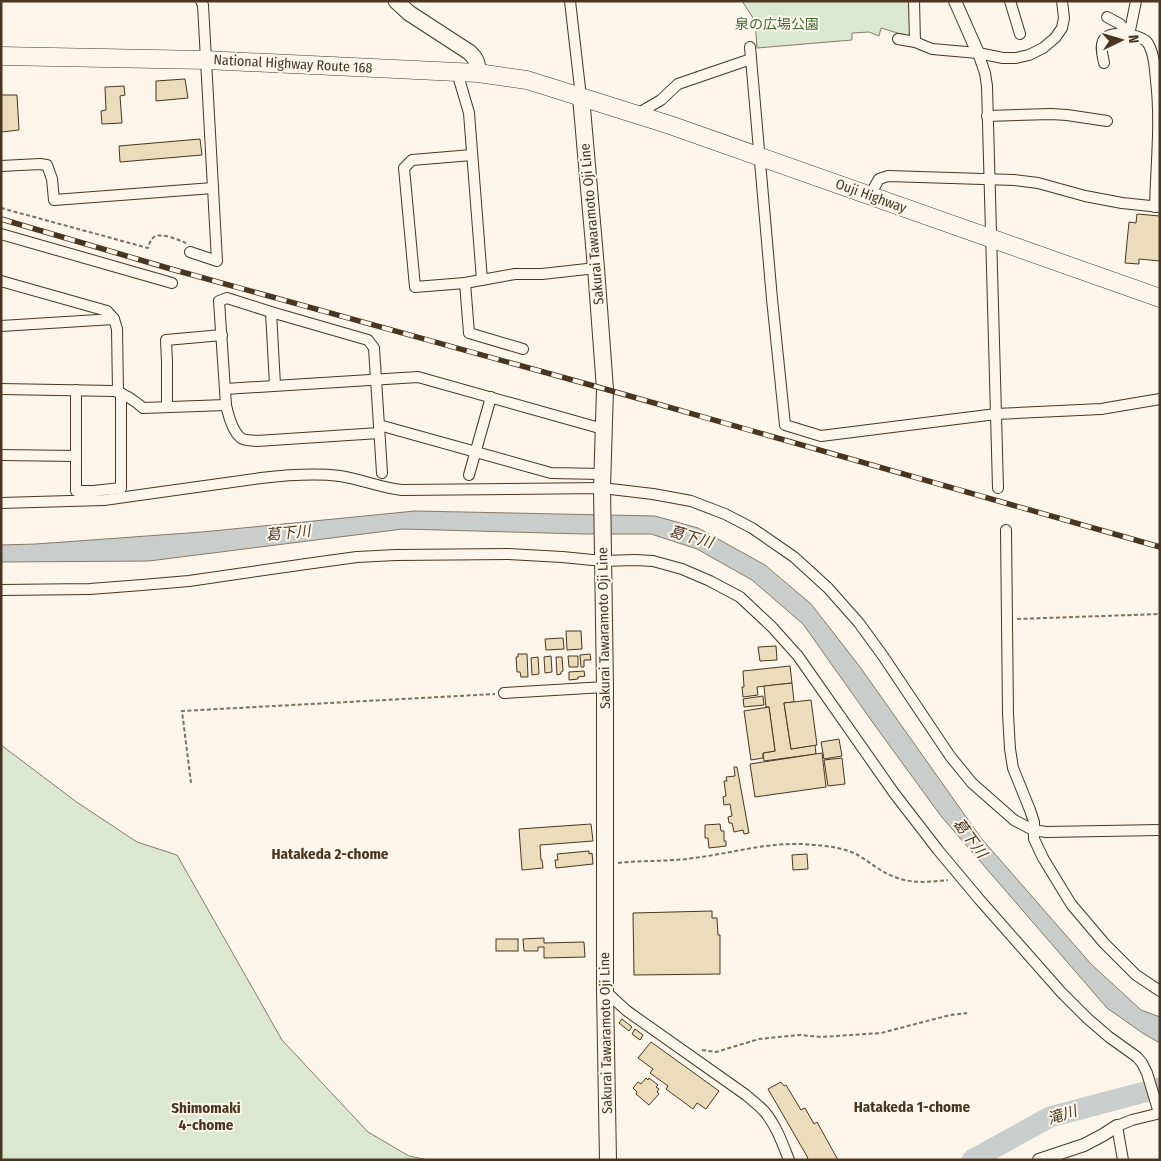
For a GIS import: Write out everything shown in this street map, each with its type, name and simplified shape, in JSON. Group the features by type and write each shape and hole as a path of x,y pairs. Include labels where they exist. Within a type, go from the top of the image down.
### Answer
{"highway":[{"name":"National Highway Route 168","path":"1,56 206,60 478,73 527,80 581,97"},
{"name":"Ouji Highway","path":"581,97 637,114 1160,298"}],"main road":[{"path":"396,1 410,13 470,52 478,63 478,73"},
{"name":"Sakurai Tawaramoto Oji Line","path":"581,97 605,389 602,481 608,1160"}],"street":[{"path":"190,248 218,261 203,5 201,1"},
{"path":"570,1 581,97"},
{"path":"914,1 915,42"},
{"path":"955,1 978,53 987,86 998,488"},
{"path":"1010,1 1020,34"},
{"path":"898,39 915,42 932,49 978,53 1003,58 1029,55 1043,48 1055,38 1062,28 1064,18 1062,1"},
{"path":"1129,35 1136,1"},
{"path":"1107,17 1120,24 1129,35"},
{"path":"870,195 879,179 888,176 1014,180 1038,183 1085,196 1122,203 1158,207 1158,101 1151,48 1147,42 1139,38 1121,33 1111,35 1105,38 1102,43 1104,63"},
{"path":"750,46 785,425 821,436 996,414 1100,410 1160,399"},
{"path":"637,114 661,100 678,84 751,59"},
{"path":"457,72 469,113 482,280"},
{"path":"988,116 1067,114 1107,121"},
{"path":"472,155 412,160 404,168 415,287 482,280 515,274 542,274 596,268"},
{"path":"1,166 47,165 52,179 54,200 213,188"},
{"path":"1,234 172,283"},
{"path":"1,281 107,311 114,318 117,329 120,392 121,488 76,491 76,390"},
{"path":"465,282 470,333 523,349"},
{"path":"382,473 379,429 374,348 368,340 227,298 219,301 226,405 237,433 242,438 257,441 379,429 476,452 551,473 602,481 653,494 691,500 725,514 752,528 794,557 828,588 859,623 883,656 950,756 972,783 1014,820 1033,830 1046,832 1160,830"},
{"path":"271,312 275,385"},
{"path":"1,326 114,318"},
{"path":"167,407 166,340 222,335"},
{"path":"225,388 418,376 603,429"},
{"path":"1,389 103,390 120,392 143,408 226,405"},
{"path":"469,475 491,397"},
{"path":"1,455 76,456"},
{"path":"1,503 104,500 284,475 339,476 402,490 602,481"},
{"path":"1006,530 1010,749 1013,768 1034,822 1034,839 1042,858 1070,904 1104,943 1136,975 1160,991"},
{"path":"1,590 90,589 142,585 314,562 396,555 508,554 603,561 653,561 682,569 740,597 772,627 798,656 894,793 962,879 1061,992 1087,1018 1142,1063 1147,1073 1159,1113 1132,1120 1117,1126 1084,1145 1039,1160"},
{"path":"504,693 605,687"},
{"path":"605,990 627,1011 746,1095 772,1122 780,1136 789,1160"},
{"path":"1117,1126 1123,1160"}],"path":[{"path":"1,208 148,248 155,236 161,235 190,248"},
{"path":"1007,610 1017,619 1160,614"},
{"path":"191,783 182,711 504,693"},
{"path":"605,864 675,861 792,843 844,849 896,878 914,882 962,879"},
{"path":"700,1049 716,1052 759,1039 800,1035 821,1037 881,1033 950,1015 967,1013"}],"green space":[{"name":"泉の広場公園","path":"742,1 910,1 911,37 881,28 879,36 869,32 852,33 852,40 757,48 755,21"},
{"path":"1,745 78,803 137,842 177,855 282,1040 368,1132 409,1156 428,1160 1,1160"}],"water":[{"name":"葛下川","path":"415,511 655,516 698,528 765,565 811,604 860,667 981,838 1091,964 1141,1010 1160,1017 1160,1043 1107,1008 941,816 803,624 752,580 697,549 651,534 403,529 149,561 1,562 1,545 202,532"}],"building":[{"path":"185,79 188,98 156,101 156,81"},
{"path":"124,86 125,95 120,96 122,123 102,124 101,111 106,110 105,87"},
{"path":"1,95 17,95 19,130 1,132"},
{"path":"200,139 202,155 120,162 119,146"},
{"path":"1137,214 1160,216 1160,261 1139,259 1139,264 1125,263 1129,222 1136,223"},
{"path":"566,631 581,631 582,649 567,650"},
{"path":"563,638 564,649 546,650 545,639"},
{"path":"776,646 777,660 760,661 758,647"},
{"path":"518,654 527,654 528,677 521,677 520,672 517,672 516,657 518,657"},
{"path":"590,654 591,660 584,660 584,667 581,667 580,655"},
{"path":"551,656 552,672 545,673 544,657"},
{"path":"568,656 578,656 578,667 569,667"},
{"path":"538,657 539,674 532,675 531,658"},
{"path":"556,657 562,657 563,671 557,675"},
{"path":"790,666 792,683 757,687 758,695 743,697 743,671"},
{"path":"584,671 585,676 569,680 569,672"},
{"path":"792,683 794,702 784,703 791,749 815,745 816,754 764,761 763,753 775,751 769,707 766,707 764,686"},
{"path":"763,696 764,705 744,707 743,699"},
{"path":"811,700 817,745 791,749 784,703"},
{"path":"769,707 775,751 763,753 763,758 751,760 744,711"},
{"path":"839,739 842,756 824,759 821,742"},
{"path":"822,753 826,787 755,797 750,764"},
{"path":"842,758 845,784 828,786 824,760"},
{"path":"734,767 737,767 749,833 744,834 743,830 734,832 728,817 732,816 730,804 724,805 723,797 726,796 724,781 727,781 726,777 735,776"},
{"path":"591,824 593,841 540,845 543,868 522,870 519,829"},
{"path":"720,824 721,831 724,831 726,846 709,848 708,838 705,838 705,825"},
{"path":"589,851 589,854 592,853 593,864 556,868 555,860 558,860 557,854"},
{"path":"807,854 808,869 793,870 792,855"},
{"path":"712,911 712,918 717,918 718,935 720,935 720,974 634,975 633,913"},
{"path":"544,938 544,943 584,942 585,957 544,958 544,947 538,947 538,951 524,951 523,939"},
{"path":"496,939 518,939 518,951 496,951"},
{"path":"622,1019 632,1027 629,1031 619,1023"},
{"path":"635,1029 643,1035 640,1040 632,1034"},
{"path":"651,1042 719,1091 706,1109 697,1103 693,1109 666,1089 668,1086 650,1073 653,1069 638,1058"},
{"path":"646,1078 648,1080 649,1078 658,1085 656,1087 659,1089 657,1092 659,1094 649,1105 636,1094 637,1092 633,1088 638,1082 641,1084"},
{"path":"781,1082 784,1086 786,1085 801,1110 805,1108 814,1124 817,1122 838,1160 806,1160 808,1158 768,1089"}],"waterway":[{"name":"滝川","path":"972,1160 1050,1117 1160,1088"}],"railway":[{"path":"1,219 171,269 605,389 1160,547"}],"district":[{"name":"Hatakeda 2-chome","path":"330,854"},
{"name":"Hatakeda 1-chome","path":"912,1107"},
{"name":"Shimomaki 4-chome","path":"206,1116"}]}
